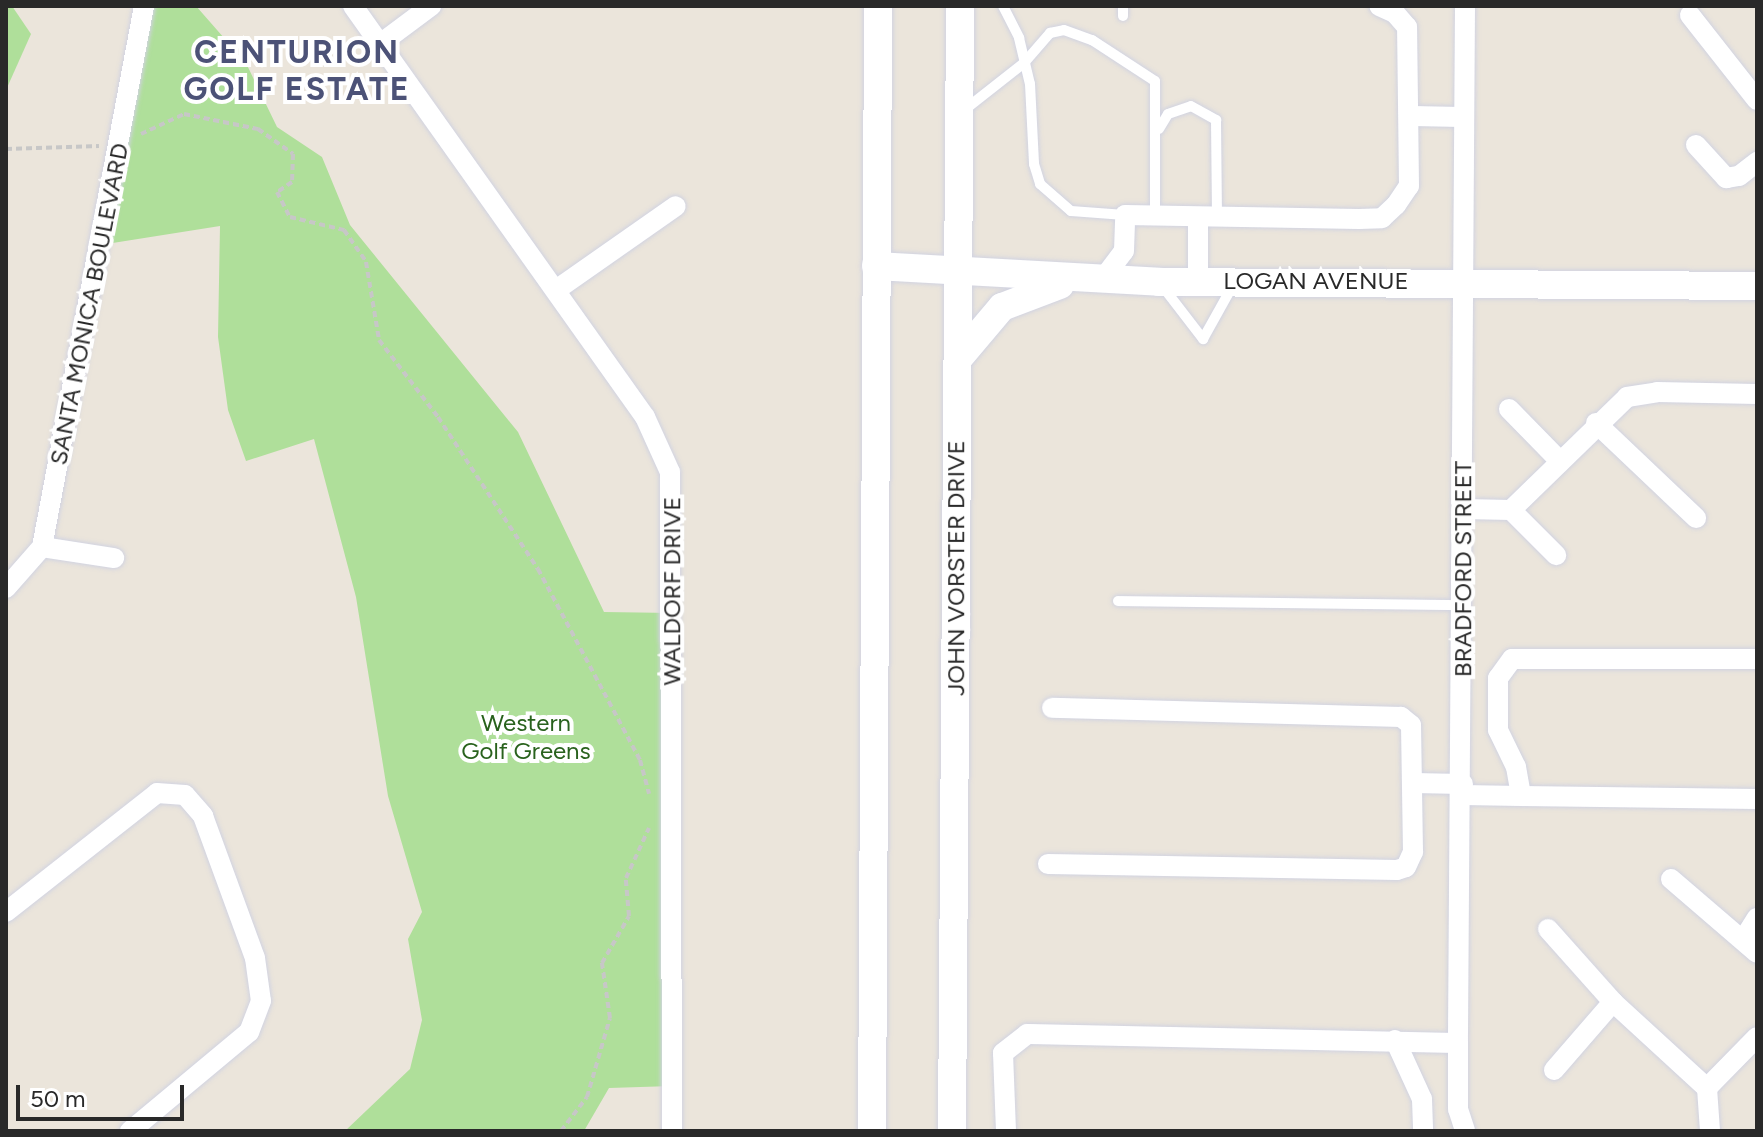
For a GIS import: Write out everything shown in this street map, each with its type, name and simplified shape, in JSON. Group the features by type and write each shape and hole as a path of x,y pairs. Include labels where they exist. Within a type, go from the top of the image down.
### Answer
{"main road":[{"path":"872,1131 878,6"},
{"name":"JOHN VORSTER DRIVE","path":"952,1131 960,6"},
{"name":"LOGAN AVENUE","path":"876,266 1159,282 1236,279 1757,286"},
{"path":"958,359 1002,307 1090,280"}],"street":[{"name":"SANTA MONICA BOULEVARD","path":"42,547 144,6"},
{"name":"WALDORF DRIVE","path":"353,6 645,417 670,472 672,1131"},
{"path":"380,44 431,6"},
{"path":"1090,280 1124,251 1125,215 1382,218 1409,186 1410,116 1407,27 1395,13 1379,6"},
{"name":"BRADFORD STREET","path":"1465,6 1462,282 1464,605 1458,1043 1458,1109 1465,1131"},
{"path":"1690,15 1757,100"},
{"path":"1410,116 1464,117"},
{"path":"1696,145 1726,178 1739,176 1757,162"},
{"path":"556,290 676,206"},
{"path":"1198,281 1208,218"},
{"path":"1511,510 1616,403 1640,394 1757,394"},
{"path":"1509,409 1560,461"},
{"path":"1596,423 1696,518"},
{"path":"1464,509 1511,510 1556,555"},
{"path":"6,588 42,547 114,558"},
{"path":"1521,796 1516,767 1498,730 1498,678 1512,659 1757,659"},
{"path":"1048,864 1397,870 1406,867 1413,852 1411,725 1394,715 1052,708"},
{"path":"1413,783 1521,796 1757,799"},
{"path":"6,912 157,793 185,795 203,816 255,958 261,1001 249,1032 130,1131"},
{"path":"1671,879 1750,947 1757,918"},
{"path":"1548,929 1613,1002 1707,1088 1710,1131"},
{"path":"1554,1070 1613,1002"},
{"path":"1006,1131 1003,1053 1027,1034 1458,1043"},
{"path":"1707,1088 1757,1037"},
{"path":"1395,1040 1422,1099 1423,1131"}],"lane":[{"path":"1003,6 1024,63 1034,164 1046,193 1071,211 1125,215"},
{"path":"959,115 1024,63 1050,33 1064,30 1092,40 1155,81 1155,216"},
{"path":"1157,135 1168,114 1181,108 1201,108 1216,120 1208,218"},
{"path":"1159,282 1203,339 1236,279"},
{"path":"1118,601 1464,605"}],"path":[{"path":"6,149 119,145 184,114 258,129 293,154 292,182 277,192 290,217 344,230 366,262 379,340 438,417 538,569 640,760 651,802"},
{"path":"561,1131 587,1097 610,1018 602,963 629,916 626,878 655,816"}],"green space":[{"path":"6,6 12,6 31,34 6,90"},
{"name":"Western Golf Greens","path":"142,6 196,6 246,63 277,127 322,157 350,225 518,432 604,612 673,613 672,1086 609,1088 584,1131 345,1131 410,1069 422,1020 408,939 422,912 388,796 356,597 314,439 246,461 228,410 218,337 220,226 100,245"}],"district":[{"name":"CENTURION GOLF ESTATE","path":"297,72"}]}
